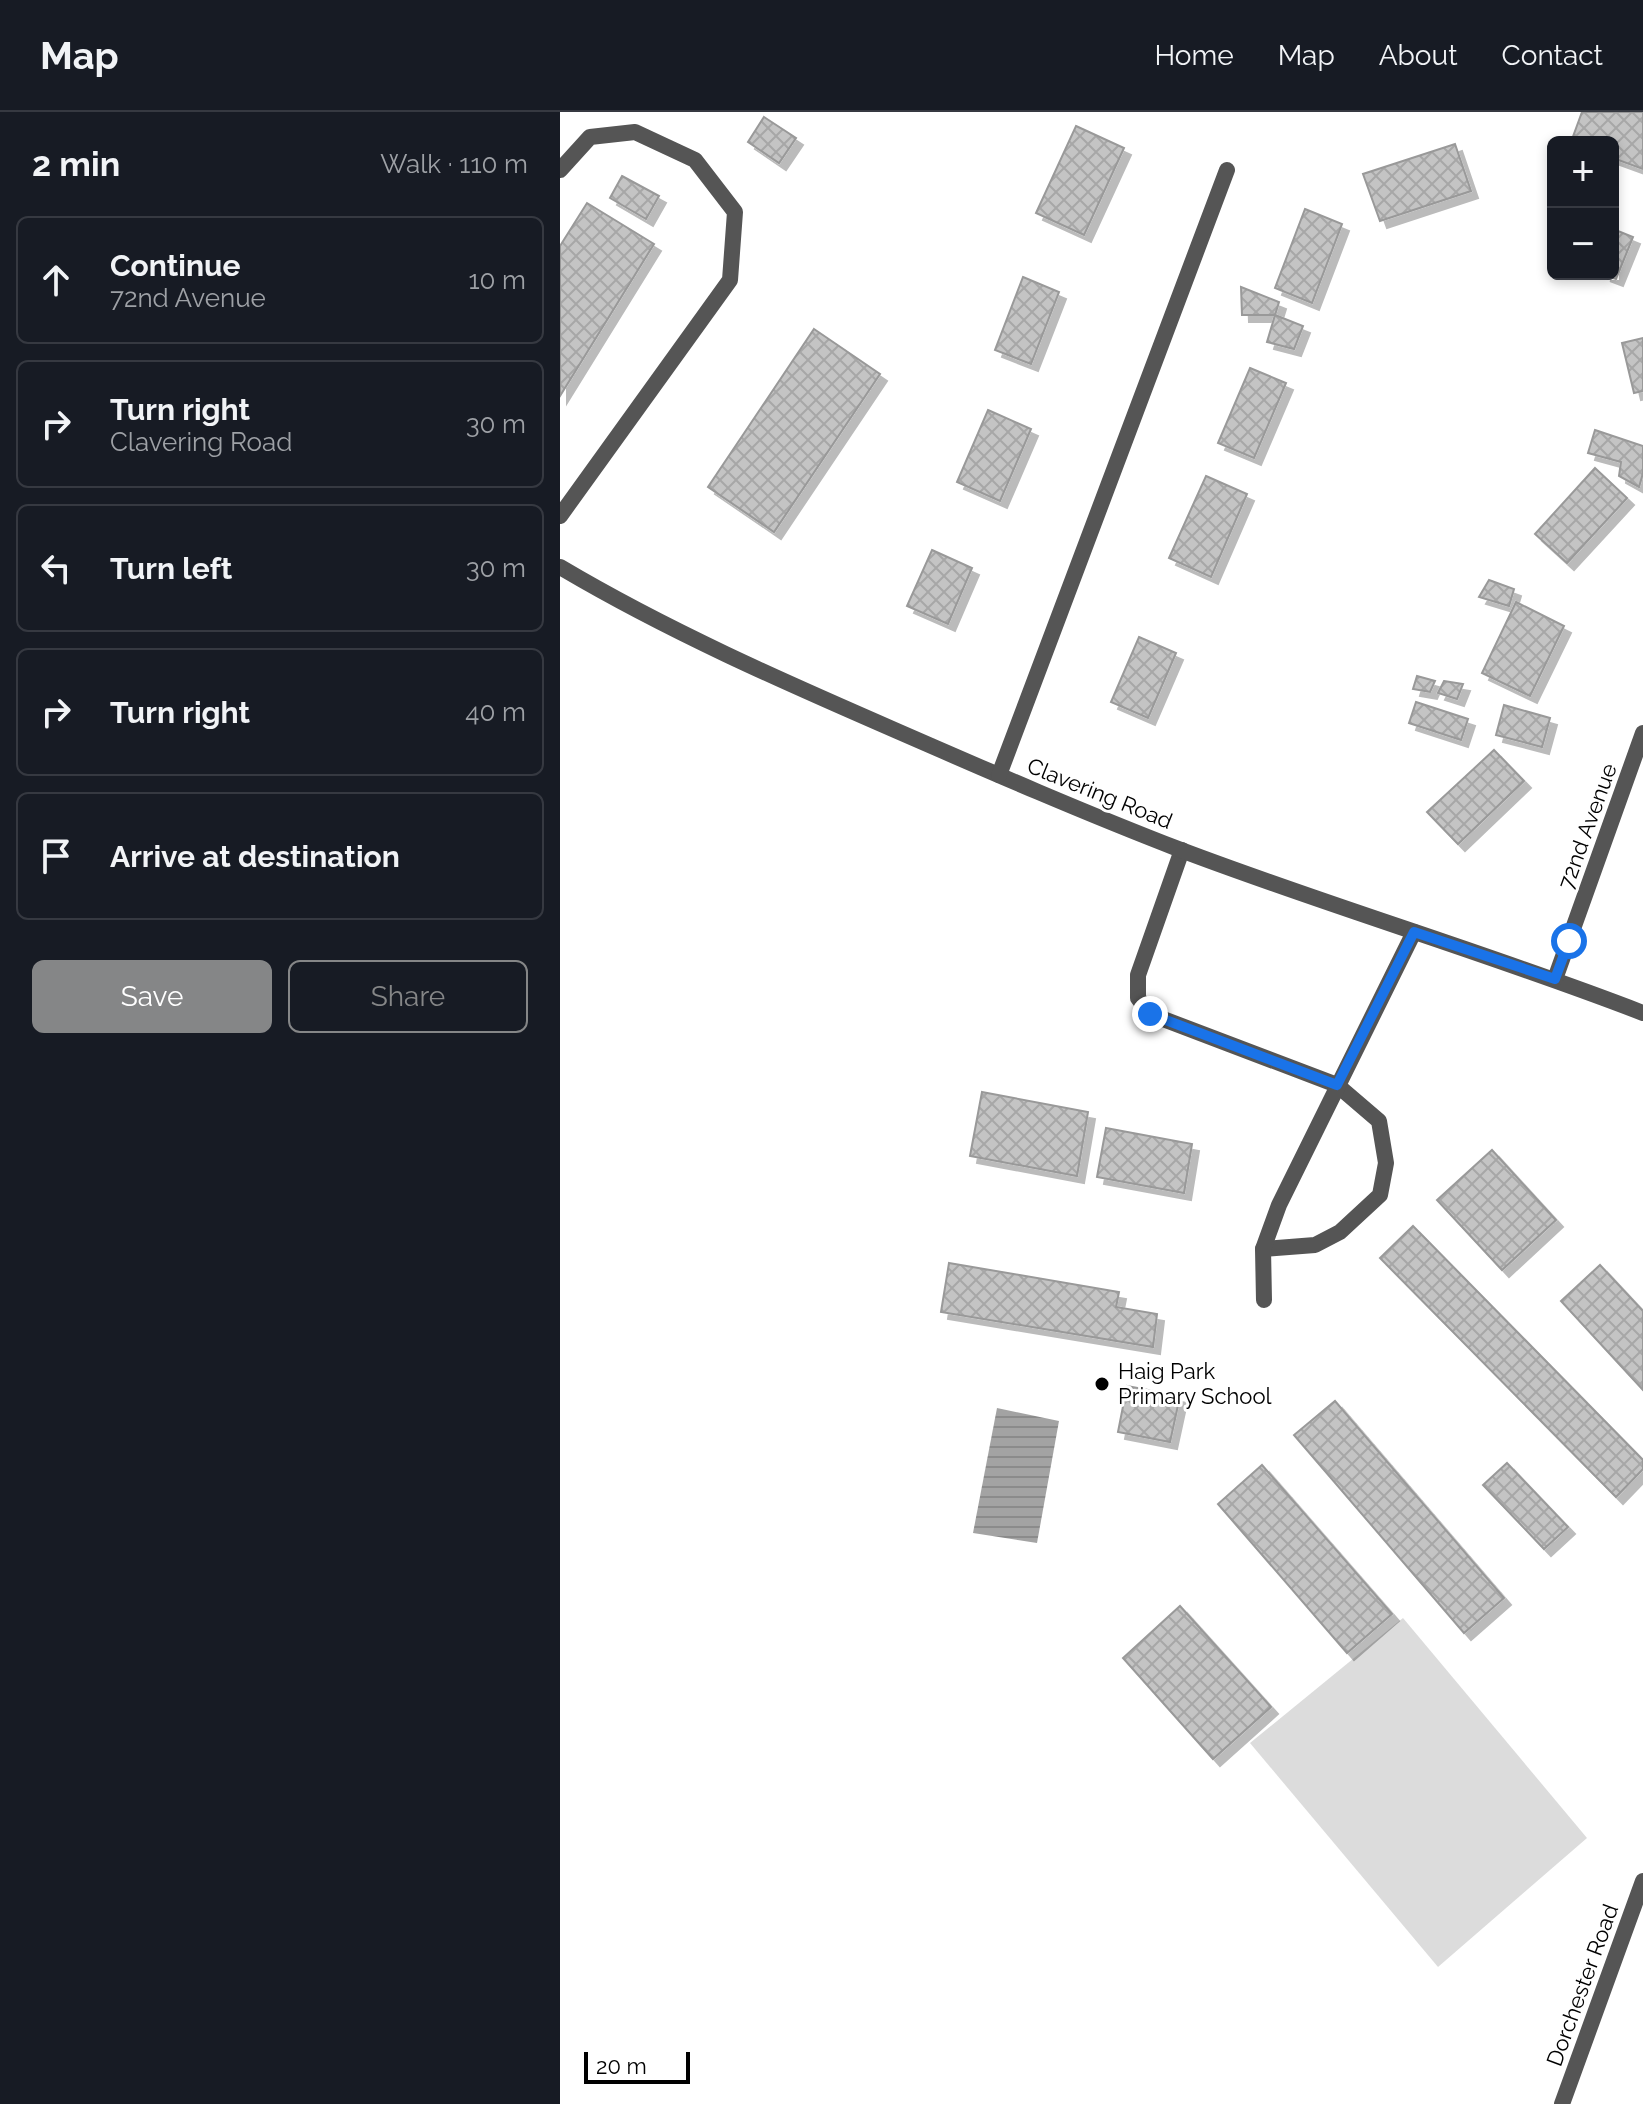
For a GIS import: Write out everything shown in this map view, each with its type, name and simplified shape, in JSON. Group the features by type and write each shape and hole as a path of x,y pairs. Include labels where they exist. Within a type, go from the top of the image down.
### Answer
{"street":[{"path":"560,170 590,137 635,132 695,160 735,212 730,280 560,516"},
{"path":"999,775 1227,170"},
{"name":"Clavering Road","path":"560,567 623,604 743,664 999,775 1182,850 1555,979 1643,1013"},
{"name":"72nd Avenue","path":"1555,979 1643,733"},
{"path":"1182,850 1138,975 1138,998 1150,1014 1337,1085 1379,1121 1386,1163 1380,1195 1340,1232 1315,1245 1263,1249"},
{"path":"1264,1300 1263,1249 1279,1205 1414,932"},
{"name":"Dorchester Road","path":"1562,2104 1640,1901 1643,1881"}],"shaded area":[{"path":"997,1408 1059,1421 1037,1543 973,1533"},
{"path":"1403,1618 1587,1838 1438,1967 1250,1743"}],"building":[{"path":"1582,112 1643,112 1643,169 1619,160 1619,136 1573,136"},
{"path":"764,117 796,138 779,163 748,142"},
{"path":"1076,126 1124,148 1084,235 1036,213"},
{"path":"1455,144 1471,191 1380,221 1363,174"},
{"path":"622,176 659,196 646,219 610,198"},
{"path":"587,203 654,244 560,396 560,246"},
{"path":"1305,209 1342,224 1312,303 1275,288"},
{"path":"1619,231 1633,237 1619,272"},
{"path":"1023,277 1059,292 1031,364 995,350"},
{"path":"1241,287 1279,302 1275,315 1242,315"},
{"path":"1275,315 1303,326 1294,349 1267,342"},
{"path":"814,329 880,374 774,532 708,487"},
{"path":"1643,338 1643,391 1634,393 1622,343"},
{"path":"1250,368 1286,383 1254,458 1218,443"},
{"path":"988,410 1031,429 1000,501 957,482"},
{"path":"1595,430 1643,446 1643,473 1639,487 1619,476 1621,462 1588,453"},
{"path":"1595,468 1627,498 1567,563 1535,534"},
{"path":"1206,476 1247,494 1211,577 1169,558"},
{"path":"932,550 972,568 948,624 907,606"},
{"path":"1489,580 1514,589 1509,606 1479,597"},
{"path":"1516,602 1564,626 1530,696 1482,673"},
{"path":"1139,637 1176,653 1148,718 1111,702"},
{"path":"1417,676 1435,681 1430,692 1413,689"},
{"path":"1444,681 1463,684 1457,699 1438,693"},
{"path":"1416,702 1468,719 1461,740 1409,723"},
{"path":"1504,705 1550,718 1542,747 1496,735"},
{"path":"1494,750 1524,781 1458,844 1427,812"},
{"path":"982,1092 1088,1112 1077,1176 970,1156"},
{"path":"1106,1128 1192,1144 1184,1193 1097,1177"},
{"path":"1492,1150 1556,1220 1502,1270 1437,1200"},
{"path":"1413,1226 1643,1460 1643,1469 1616,1497 1380,1258"},
{"path":"949,1263 1119,1292 1116,1307 1157,1314 1153,1347 941,1312"},
{"path":"1600,1265 1643,1311 1643,1390 1561,1301"},
{"path":"1127,1386 1180,1396 1170,1442 1118,1432"},
{"path":"1335,1401 1504,1598 1464,1633 1294,1435"},
{"path":"1507,1463 1568,1527 1544,1549 1483,1485"},
{"path":"1262,1465 1392,1614 1347,1653 1218,1504"},
{"path":"1180,1606 1271,1707 1213,1759 1123,1658"}],"place":[{"name":"Haig Park Primary School","path":"1102,1384"}],"route":[{"path":"1150,1014 1337,1085 1414,932 1555,979 1569,941"}]}
